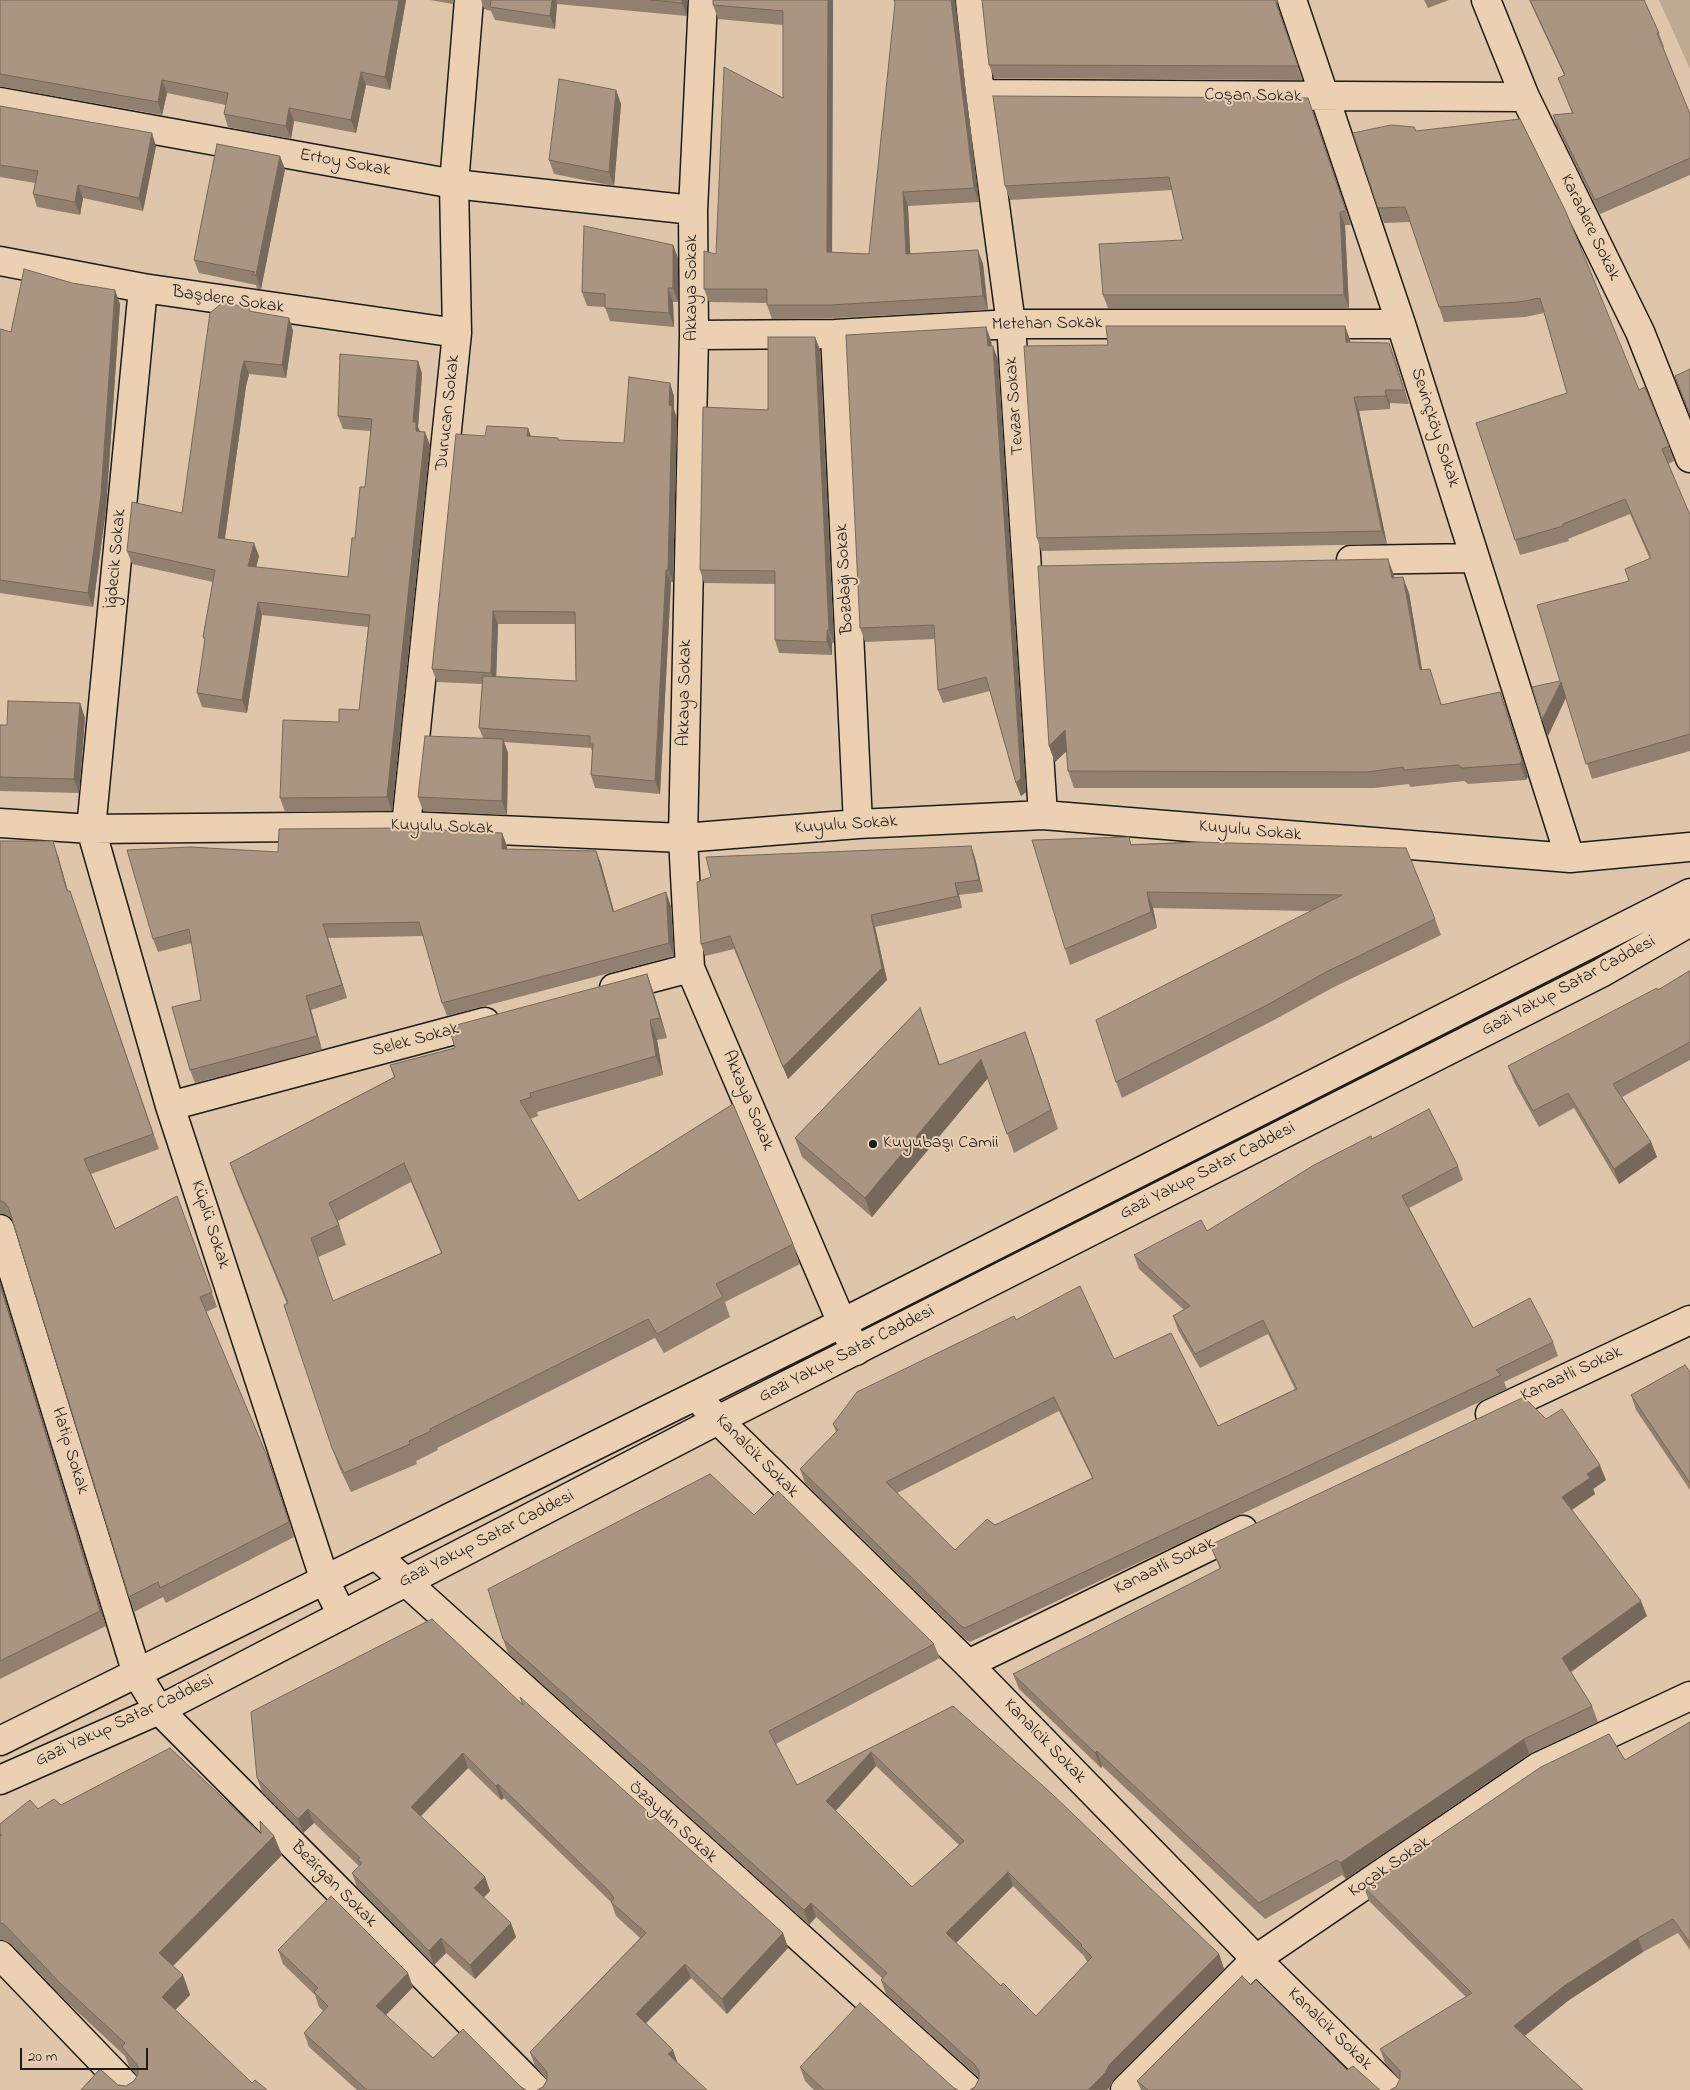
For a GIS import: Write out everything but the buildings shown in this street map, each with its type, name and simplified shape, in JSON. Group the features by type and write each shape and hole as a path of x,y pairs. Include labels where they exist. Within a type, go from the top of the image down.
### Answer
{"street":[{"name":"Durucan Sokak","path":"406,826 457,333 454,184 469,0"},
{"name":"Akkaya Sokak","path":"703,0 693,210 694,335 683,838 690,968 842,1323 856,1351"},
{"name":"Tevzar Sokak","path":"970,0 980,94 1011,324 1043,815"},
{"name":"Sevinçköy Sokak","path":"1292,0 1401,324 1570,858"},
{"name":"Karadere Sokak","path":"1486,0 1525,97 1640,332 1690,458"},
{"name":"Coşan Sokak","path":"980,94 1525,97"},
{"name":"Ertoy Sokak","path":"0,102 454,184 693,210"},
{"name":"Başdere Sokak","path":"0,261 142,288 457,333"},
{"name":"İğdecik Sokak","path":"91,829 142,288"},
{"name":"Metehan Sokak","path":"694,335 835,334 1011,324 1401,324"},
{"name":"Bozdağı Sokak","path":"835,334 858,824"},
{"path":"1325,561 1475,558"},
{"path":"1026,567 1056,566"},
{"name":"Kuyulu Sokak","path":"0,823 91,829 406,826 683,838 858,824 1043,815 1570,858 1690,847"},
{"name":"Küplü Sokak","path":"91,829 170,1106 325,1580 342,1615"},
{"name":"Gazi Yakup Satar Caddesi","path":"0,1741 842,1323 1690,893"},
{"name":"Gazi Yakup Satar Caddesi","path":"0,1780 159,1710 718,1420 1601,973 1690,922"},
{"path":"594,994 690,968"},
{"name":"Selek Sokak","path":"170,1106 507,1016"},
{"name":"Hatip Sokak","path":"0,1229 137,1674"},
{"name":"Kanaatli Sokak","path":"1467,1425 1690,1320"},
{"name":"Kanalcik Sokak","path":"696,1396 718,1420 968,1664 1256,1959 1390,2090"},
{"name":"Kanaatli Sokak","path":"968,1664 1262,1521"},
{"name":"Özaydın Sokak","path":"376,1555 968,2090"},
{"name":"Bezirgan Sokak","path":"137,1674 159,1710 537,2090"},
{"name":"Koçak Sokak","path":"1125,2090 1256,1959 1538,1766 1690,1696"},
{"path":"0,1955 130,2090"}],"shaded area":[{"path":"1659,0 1690,0 1690,69"}],"place":[{"name":"Kuyubaşı Camii","path":"873,1144"}]}
